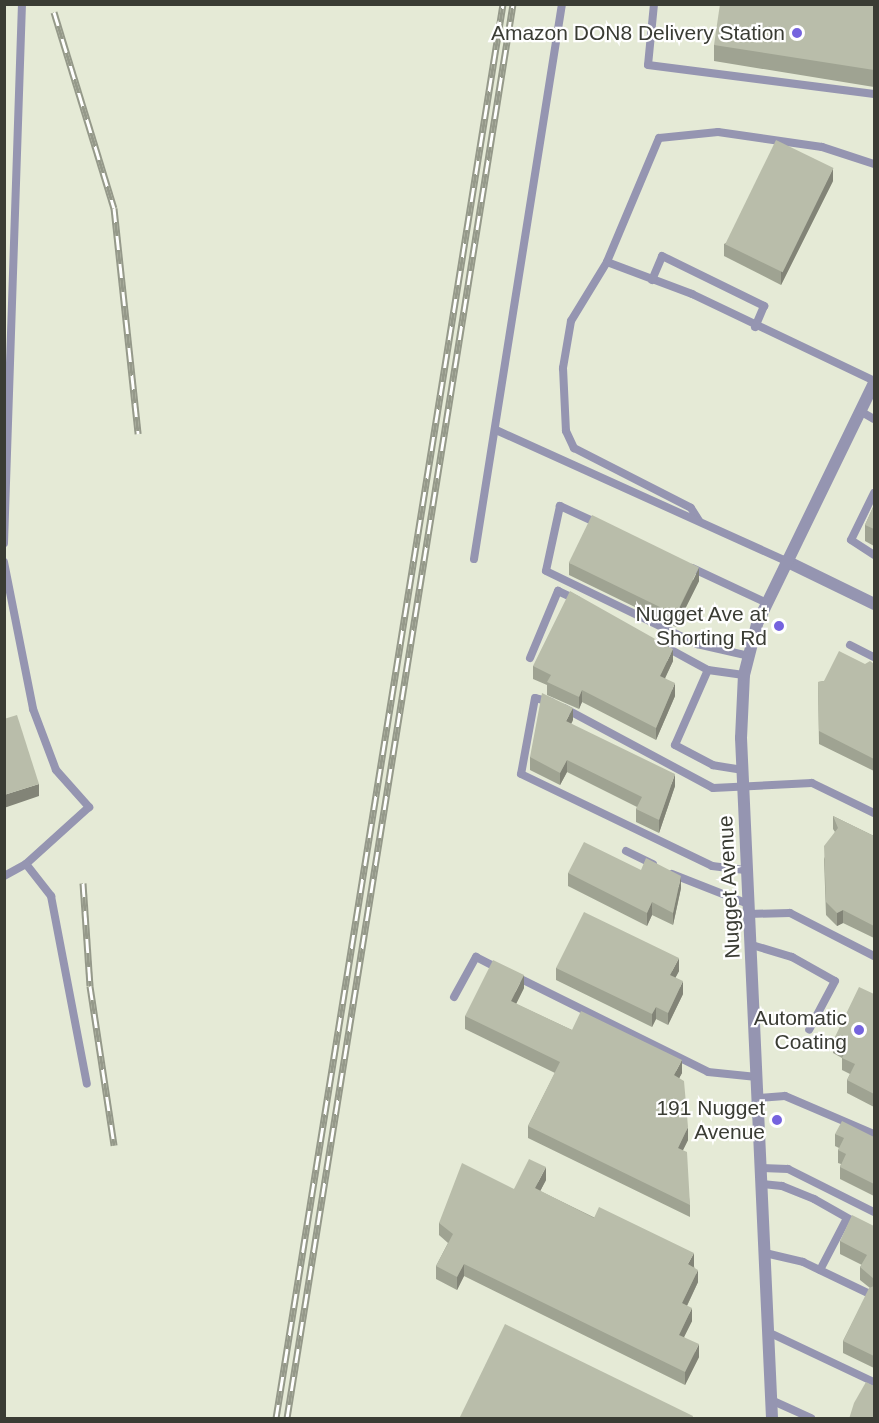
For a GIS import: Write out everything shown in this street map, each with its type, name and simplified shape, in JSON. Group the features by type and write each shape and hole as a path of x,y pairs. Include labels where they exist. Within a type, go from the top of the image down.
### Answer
{"street":[{"name":"Nugget Avenue","path":"772,1419 752,945 748,909 743,789 744,675 767,603 874,382"},
{"path":"786,561 874,604"}],"lane":[{"path":"4,543 22,4"},
{"path":"474,559 562,4"},
{"path":"654,4 648,65 874,94"},
{"path":"699,521 691,508 574,448 566,431 563,368 571,321 607,262 659,138 718,132 822,147 874,164"},
{"path":"652,280 662,256 764,306 755,327"},
{"path":"607,262 652,280 874,382"},
{"path":"860,411 874,419"},
{"path":"496,430 786,561"},
{"path":"874,493 851,540 874,555"},
{"path":"613,531 560,506 546,572 697,644 749,656"},
{"path":"4,562 37,720 56,770 88,807 26,864 4,876"},
{"path":"686,565 767,603"},
{"path":"530,658 558,591 588,605"},
{"path":"657,642 708,670 744,675"},
{"path":"850,645 874,657"},
{"path":"708,670 675,746 713,765 743,770"},
{"path":"747,870 712,866 521,774 535,698 554,703 713,788 743,789 812,783 874,813"},
{"path":"626,851 748,909 790,913 874,956"},
{"path":"26,864 51,896 87,1084"},
{"path":"752,945 792,957 835,981 809,1030"},
{"path":"454,997 476,957 708,1072 757,1077"},
{"path":"758,1098 785,1096 874,1134"},
{"path":"762,1168 789,1169 874,1212"},
{"path":"762,1184 814,1199 846,1220 874,1233"},
{"path":"820,1270 846,1220"},
{"path":"765,1253 820,1270 874,1296"},
{"path":"768,1332 874,1382"},
{"path":"771,1400 811,1419"}],"building":[{"name":"Amazon DON8 Delivery Station","path":"720,4 874,4 874,70 714,45"},
{"path":"776,140 834,168 783,272 725,244"},
{"path":"874,505 874,529 865,525"},
{"path":"592,515 699,567 676,615 569,563"},
{"path":"570,591 673,649 660,676 675,683 656,728 582,690 579,697 547,682 551,675 533,666"},
{"path":"839,651 865,664 870,661 874,664 874,759 819,731 818,682 824,681"},
{"path":"542,693 573,708 566,721 675,774 659,820 636,809 642,797 567,760 560,773 530,757"},
{"path":"17,715 39,784 4,795 4,719"},
{"path":"833,816 874,836 874,926 843,910 837,913 826,902 824,846 838,828"},
{"path":"584,842 641,870 646,858 681,876 673,913 652,902 647,913 568,873"},
{"path":"584,912 679,958 670,975 683,981 668,1013 656,1007 652,1014 556,968"},
{"path":"493,960 524,975 511,1001 572,1030 581,1011 682,1060 674,1075 684,1081 688,1127 678,1148 687,1152 690,1205 528,1126 560,1062 465,1016"},
{"name":"Automatic Coating","path":"859,987 874,994 874,1094 847,1080 855,1064 842,1058 847,1048 833,1041"},
{"path":"842,1121 874,1137 874,1184 840,1167 846,1154 838,1150 844,1138 835,1134"},
{"path":"529,1159 546,1167 535,1188 594,1218 599,1207 694,1253 688,1264 698,1270 682,1303 692,1308 679,1335 699,1344 685,1372 464,1264 457,1277 436,1266 453,1234 439,1223 462,1163 514,1189"},
{"path":"852,1215 874,1226 874,1279 860,1267 867,1255 840,1241"},
{"path":"874,1286 874,1356 843,1341 869,1288"},
{"path":"505,1324 693,1416 692,1419 459,1419"},
{"path":"866,1382 874,1386 874,1419 849,1419 854,1403"}],"railway":[{"path":"276,1418 503,4"},
{"path":"287,1418 513,4"},
{"path":"54,12 114,208 138,434"},
{"path":"83,883 90,986 114,1145"}],"place":[{"name":"Amazon DON8 Delivery Station","path":"797,33"},
{"name":"Nugget Ave at Shorting Rd","path":"779,626"},
{"name":"Automatic Coating","path":"859,1030"},
{"name":"191 Nugget Avenue","path":"777,1120"}]}
